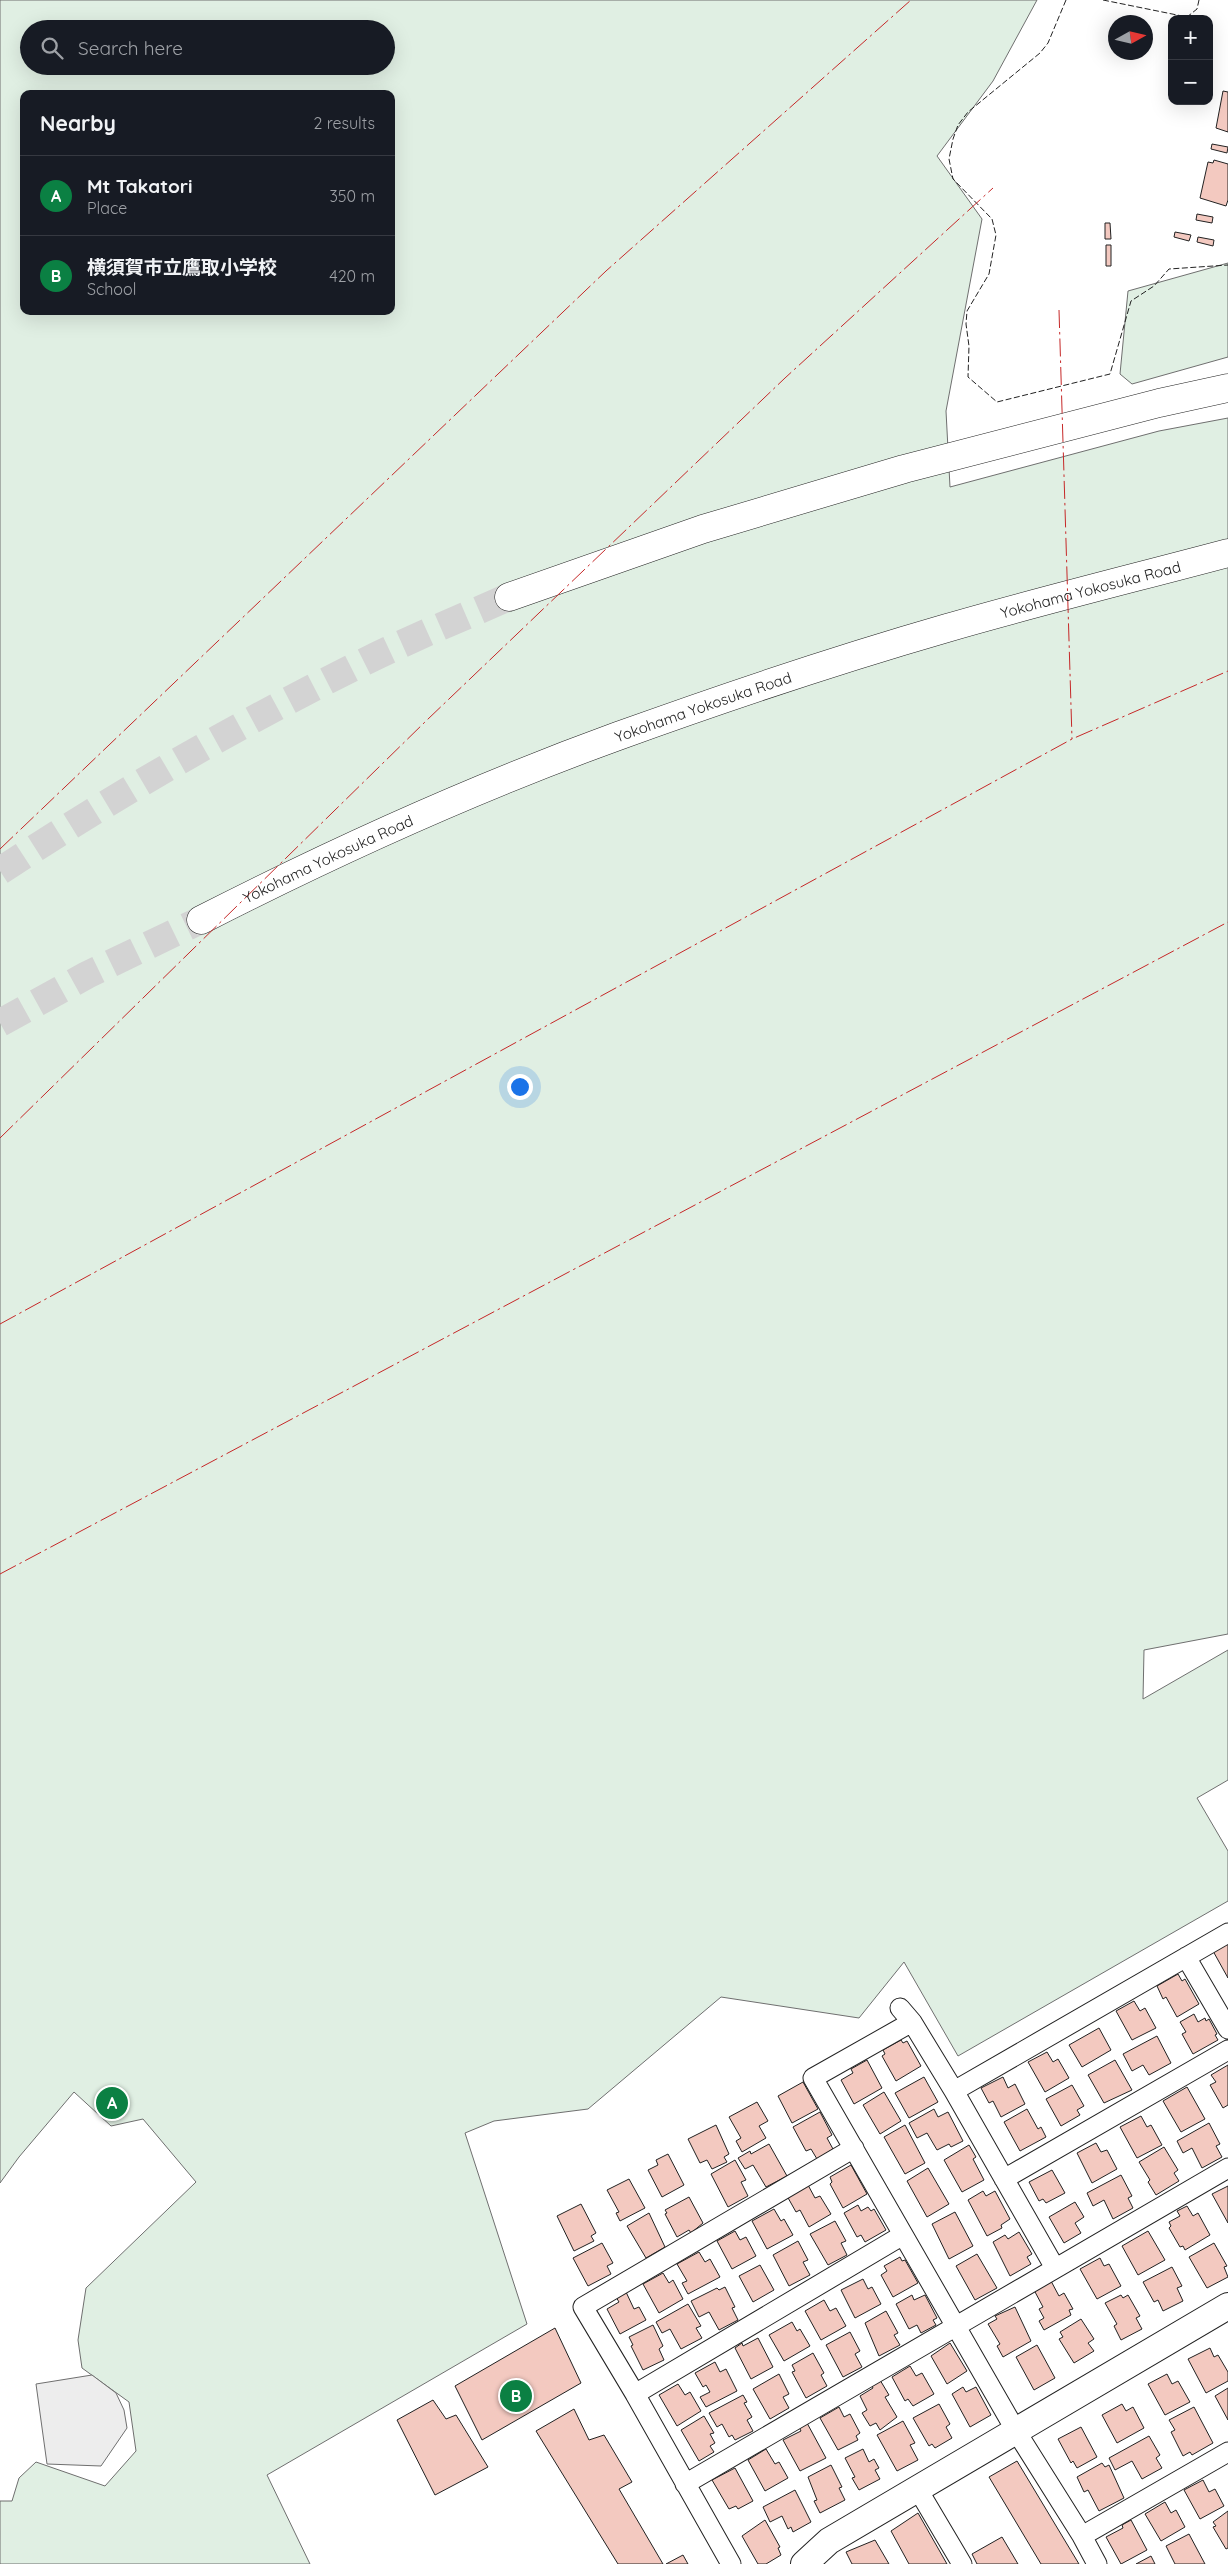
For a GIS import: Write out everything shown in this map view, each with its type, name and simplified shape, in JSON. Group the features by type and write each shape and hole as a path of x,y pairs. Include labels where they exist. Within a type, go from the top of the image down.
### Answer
{"highway":[{"path":"509,597 703,530 904,469 1159,403 1228,388"},
{"name":"Yokohama Yokosuka Road","path":"201,920 293,873 464,797 615,737 686,712 947,628 1228,553"}],"street":[{"path":"954,2091 1228,1933"},
{"path":"1186,1957 1228,2029"},
{"path":"1055,2268 954,2091 906,2015 813,2078 1016,2432 1082,2536 1096,2564"},
{"path":"1004,2179 1228,2050"},
{"path":"731,2564 635,2394 582,2307 854,2148"},
{"path":"685,2484 1228,2168"},
{"path":"635,2394 903,2235"},
{"path":"804,2564 829,2542 1228,2306"},
{"path":"1082,2536 1228,2452"},
{"path":"918,2488 962,2564"}],"green space":[{"path":"0,0 1037,0 993,81 937,156 982,219 946,411 950,487 1159,431 1228,418 1228,1634 1144,1650 1143,1699 1228,1650 1228,1780 1197,1798 1228,1851 1228,1901 958,2056 904,1962 859,2018 721,1997 588,2109 494,2121 465,2133 527,2324 267,2475 310,2564 0,2564 0,2501 12,2501 19,2478 36,2462 105,2486 136,2451 129,2402 82,2368 78,2340 86,2288 196,2182 143,2119 111,2126 74,2092 19,2157 0,2183"},
{"path":"1228,263 1228,357 1132,384 1120,374 1128,291"}],"shaded area":[{"path":"92,2375 116,2393 124,2410 127,2428 101,2466 47,2464 36,2384"}],"building":[{"path":"1223,91 1228,92 1228,132 1216,128"},
{"path":"1212,144 1228,147 1227,153 1211,149"},
{"path":"1214,160 1228,164 1228,200 1226,206 1200,198 1208,162 1213,163"},
{"path":"1197,214 1213,217 1212,223 1196,220"},
{"path":"1105,223 1110,223 1111,239 1105,239"},
{"path":"1175,232 1191,235 1189,241 1174,237"},
{"path":"1198,237 1214,240 1213,246 1197,242"},
{"path":"1106,245 1111,245 1111,266 1106,266"},
{"path":"1228,1943 1228,1978 1213,1951"},
{"path":"1178,1974 1182,1981 1185,1979 1199,2004 1177,2017 1166,1997 1163,1999 1157,1986"},
{"path":"1134,2001 1140,2011 1145,2008 1156,2028 1132,2040 1116,2011"},
{"path":"1194,2014 1198,2022 1205,2018 1206,2021 1209,2019 1218,2040 1193,2054 1182,2034 1186,2032 1180,2022"},
{"path":"1099,2028 1111,2050 1082,2067 1069,2045"},
{"path":"1157,2036 1171,2063 1149,2075 1143,2065 1132,2071 1123,2054"},
{"path":"901,2040 903,2043 907,2041 921,2066 896,2081 882,2056 885,2054 883,2050"},
{"path":"1047,2052 1053,2062 1058,2059 1069,2078 1045,2092 1028,2062"},
{"path":"867,2060 882,2088 854,2104 841,2080 853,2073 851,2069"},
{"path":"1115,2060 1132,2090 1104,2103 1088,2075"},
{"path":"1228,2065 1228,2105 1223,2108 1210,2085 1216,2082 1211,2075"},
{"path":"924,2077 938,2102 909,2118 895,2093"},
{"path":"1003,2077 1008,2088 1015,2084 1025,2104 1001,2117 993,2101 989,2103 981,2088"},
{"path":"803,2082 818,2109 792,2123 778,2096"},
{"path":"1072,2085 1084,2106 1077,2110 1080,2115 1061,2126 1046,2099"},
{"path":"1187,2087 1205,2119 1181,2132 1163,2101"},
{"path":"884,2092 901,2121 880,2134 863,2105"},
{"path":"757,2102 768,2121 759,2126 766,2138 742,2152 736,2141 741,2138 729,2117"},
{"path":"934,2109 938,2117 948,2112 963,2141 951,2147 949,2144 937,2150 927,2133 917,2138 909,2123"},
{"path":"1027,2109 1038,2129 1041,2127 1046,2137 1020,2151 1004,2122"},
{"path":"820,2112 832,2135 827,2138 833,2149 817,2159 811,2149 806,2151 793,2127"},
{"path":"1141,2116 1147,2127 1151,2125 1162,2145 1137,2158 1120,2127"},
{"path":"1209,2123 1220,2144 1216,2146 1222,2157 1202,2168 1192,2148 1183,2153 1177,2141"},
{"path":"716,2125 729,2154 724,2157 727,2162 712,2169 707,2160 700,2163 688,2139"},
{"path":"905,2125 925,2163 905,2174 884,2137"},
{"path":"1096,2143 1101,2152 1107,2150 1117,2169 1092,2183 1077,2153"},
{"path":"769,2144 787,2176 766,2187 753,2165 745,2169 738,2158 750,2151 751,2154"},
{"path":"969,2145 976,2157 973,2159 984,2180 962,2192 944,2160"},
{"path":"1164,2147 1178,2170 1174,2173 1179,2181 1156,2195 1148,2182 1150,2180 1139,2162"},
{"path":"668,2154 684,2185 662,2197 648,2170 658,2165 656,2160"},
{"path":"735,2160 746,2180 741,2182 748,2196 728,2207 711,2174"},
{"path":"851,2165 867,2194 843,2208 830,2184 832,2182 830,2177"},
{"path":"928,2168 949,2204 927,2217 907,2181"},
{"path":"1052,2170 1065,2193 1046,2203 1043,2199 1039,2201 1029,2182"},
{"path":"1121,2175 1132,2196 1128,2198 1133,2208 1113,2219 1104,2200 1093,2206 1087,2193"},
{"path":"629,2179 645,2208 620,2221 616,2213 619,2212 607,2190"},
{"path":"808,2185 815,2198 820,2196 831,2214 809,2227 800,2210 796,2212 787,2196"},
{"path":"1228,2186 1228,2223 1212,2194"},
{"path":"983,2191 986,2196 995,2191 1010,2219 1001,2225 1002,2228 987,2236 968,2200"},
{"path":"689,2197 703,2223 691,2233 689,2230 677,2237 665,2214 667,2213 665,2210"},
{"path":"1075,2202 1084,2217 1075,2223 1081,2233 1064,2243 1049,2217"},
{"path":"581,2204 596,2233 591,2236 594,2241 574,2251 557,2216"},
{"path":"858,2205 861,2211 868,2207 871,2211 874,2209 886,2230 865,2242 861,2235 857,2237 844,2213"},
{"path":"1187,2206 1193,2216 1198,2213 1210,2235 1185,2250 1183,2246 1180,2247 1169,2228 1171,2226 1169,2222 1180,2216 1177,2211"},
{"path":"774,2209 781,2221 784,2219 793,2235 767,2249 752,2221"},
{"path":"955,2212 973,2246 949,2259 932,2224"},
{"path":"649,2213 665,2247 646,2258 627,2226"},
{"path":"835,2221 846,2241 841,2243 847,2255 828,2265 810,2234"},
{"path":"735,2231 740,2240 746,2237 756,2256 732,2269 717,2241"},
{"path":"1148,2231 1165,2260 1138,2275 1122,2246"},
{"path":"1019,2232 1032,2254 1027,2257 1031,2264 1010,2276 993,2242 1005,2235 1008,2239"},
{"path":"798,2241 808,2260 803,2262 810,2275 789,2286 773,2255"},
{"path":"602,2243 613,2263 607,2266 611,2274 588,2286 573,2258"},
{"path":"1214,2243 1227,2266 1224,2267 1228,2277 1207,2288 1189,2257"},
{"path":"699,2252 705,2262 710,2259 720,2277 688,2294 682,2283 687,2281 677,2264"},
{"path":"977,2254 997,2288 975,2300 956,2266"},
{"path":"900,2257 902,2261 905,2260 918,2283 893,2297 881,2275 887,2271 884,2266"},
{"path":"1100,2258 1104,2266 1109,2264 1121,2286 1097,2299 1080,2269"},
{"path":"760,2265 774,2290 753,2302 739,2276"},
{"path":"1172,2267 1182,2286 1177,2288 1183,2301 1163,2311 1158,2300 1154,2302 1143,2282"},
{"path":"663,2273 669,2283 673,2280 683,2299 659,2313 643,2284"},
{"path":"863,2279 868,2289 872,2287 881,2304 855,2318 841,2290"},
{"path":"1051,2281 1059,2296 1064,2293 1073,2309 1069,2310 1071,2315 1044,2330 1039,2321 1044,2318 1039,2309 1043,2307 1034,2290"},
{"path":"725,2287 735,2307 732,2308 738,2320 719,2330 709,2312 699,2317 691,2301 717,2288 719,2290"},
{"path":"626,2292 634,2309 639,2307 646,2320 620,2334 607,2309 619,2302 616,2297"},
{"path":"912,2295 914,2300 925,2295 937,2318 933,2320 936,2325 921,2333 917,2325 909,2329 896,2304"},
{"path":"1121,2295 1123,2298 1128,2295 1140,2316 1136,2318 1142,2329 1121,2340 1114,2326 1117,2324 1105,2303"},
{"path":"824,2300 830,2311 836,2308 846,2326 821,2340 805,2311"},
{"path":"688,2304 701,2326 696,2328 702,2338 681,2349 670,2329 662,2333 656,2322"},
{"path":"1015,2307 1031,2341 1003,2357 997,2346 1000,2344 988,2324 997,2319 995,2316"},
{"path":"886,2311 898,2333 894,2335 900,2345 879,2356 865,2323"},
{"path":"1081,2319 1094,2339 1088,2343 1094,2351 1074,2363 1059,2339 1063,2337 1060,2332"},
{"path":"792,2322 797,2331 800,2329 810,2346 784,2361 769,2335"},
{"path":"653,2325 663,2346 659,2349 664,2360 643,2370 631,2346 633,2345 629,2337"},
{"path":"555,2328 581,2383 482,2440 455,2386"},
{"path":"850,2332 860,2351 855,2354 862,2367 843,2377 826,2345"},
{"path":"758,2338 773,2367 751,2379 735,2348 742,2343 743,2346"},
{"path":"950,2343 967,2371 947,2384 931,2356"},
{"path":"1037,2345 1055,2378 1034,2390 1016,2357"},
{"path":"1210,2348 1214,2357 1218,2355 1228,2372 1228,2381 1206,2393 1188,2359"},
{"path":"813,2353 824,2373 821,2375 827,2386 806,2398 792,2372 795,2371 792,2365"},
{"path":"715,2362 720,2372 726,2369 737,2391 706,2407 700,2397 710,2392 706,2385 703,2387 695,2373"},
{"path":"910,2366 916,2376 922,2373 934,2394 913,2406 908,2399 905,2401 892,2377"},
{"path":"779,2374 789,2394 783,2397 789,2408 770,2419 753,2389"},
{"path":"1167,2374 1172,2384 1178,2381 1190,2402 1165,2415 1148,2384"},
{"path":"880,2380 889,2395 885,2397 897,2417 880,2430 876,2423 870,2426 862,2413 867,2410 860,2396 873,2388 871,2384"},
{"path":"678,2384 685,2395 690,2392 701,2411 677,2426 659,2395"},
{"path":"963,2387 966,2392 976,2387 991,2415 970,2427 952,2394"},
{"path":"1228,2388 1228,2420 1215,2396"},
{"path":"743,2395 747,2402 744,2403 752,2417 747,2420 753,2431 735,2440 732,2435 729,2437 722,2424 717,2427 709,2413"},
{"path":"433,2400 446,2419 456,2415 488,2467 435,2495 397,2420"},
{"path":"939,2404 950,2424 946,2427 952,2438 935,2448 932,2444 929,2446 913,2418"},
{"path":"1122,2404 1126,2411 1133,2407 1144,2428 1117,2443 1102,2415"},
{"path":"839,2407 844,2417 850,2414 860,2433 856,2436 858,2440 838,2450 820,2418"},
{"path":"1194,2407 1213,2443 1192,2455 1190,2452 1183,2456 1171,2432 1175,2430 1169,2420"},
{"path":"574,2409 589,2440 604,2435 632,2482 619,2489 663,2564 618,2564 536,2431"},
{"path":"704,2416 714,2433 710,2434 715,2443 710,2446 714,2452 699,2461 681,2430"},
{"path":"903,2421 915,2443 910,2445 918,2460 897,2471 877,2435"},
{"path":"807,2423 826,2458 800,2471 783,2440 801,2431 799,2427"},
{"path":"1081,2427 1097,2457 1077,2468 1073,2461 1071,2463 1058,2439"},
{"path":"1149,2436 1160,2455 1156,2458 1162,2468 1142,2479 1132,2461 1115,2470 1109,2458"},
{"path":"766,2449 775,2464 779,2462 788,2478 765,2491 748,2460"},
{"path":"863,2449 869,2462 874,2459 879,2468 875,2470 880,2479 859,2490 852,2478 855,2477 845,2458"},
{"path":"1017,2461 1079,2564 1041,2564 989,2477"},
{"path":"1102,2463 1105,2467 1109,2465 1124,2498 1099,2511 1088,2490 1084,2492 1077,2477"},
{"path":"831,2465 842,2487 839,2488 845,2500 820,2513 814,2501 817,2500 808,2477"},
{"path":"735,2468 753,2501 738,2509 736,2506 729,2509 712,2480"},
{"path":"1203,2480 1209,2492 1215,2489 1224,2506 1200,2519 1184,2490"},
{"path":"795,2490 811,2522 793,2532 791,2527 788,2529 782,2516 770,2522 763,2507"},
{"path":"1165,2502 1171,2513 1176,2510 1185,2527 1161,2541 1145,2514"},
{"path":"1228,2511 1228,2548 1226,2549 1213,2527 1216,2526 1213,2522"},
{"path":"918,2513 947,2564 909,2564 891,2531"},
{"path":"765,2520 780,2547 778,2548 781,2555 766,2564 758,2564 742,2536"},
{"path":"1131,2520 1147,2550 1121,2564 1106,2537 1123,2528 1122,2525"},
{"path":"1189,2534 1205,2564 1175,2564 1166,2546"},
{"path":"1002,2537 1018,2564 977,2564 972,2554"},
{"path":"875,2540 889,2564 852,2564 846,2552"},
{"path":"683,2555 688,2564 666,2564"},
{"path":"1151,2556 1155,2564 1136,2564"}],"tunnel":[{"path":"0,871 134,787 271,710 382,653 509,597"},
{"path":"0,1023 87,975 201,920"}],"fence":[{"path":"1066,0 1048,43 1040,53 968,112 958,125 953,139 949,159 953,179 992,219 996,235 989,274 967,311 968,377 997,402 1110,374 1131,301 1154,286 1169,269 1228,265"},
{"path":"1103,0 1187,17 1197,9 1199,0"}],"power":[{"path":"0,849 606,271 911,0"},
{"path":"0,1138 427,720 785,378 993,188"},
{"path":"1059,310 1072,739"},
{"path":"0,1324 1072,739 1228,671"},
{"path":"0,1574 1228,922"}],"place":[{"name":"Mt Takatori","path":"112,2103"},
{"name":"横須賀市立鷹取小学校","path":"516,2396"}]}
